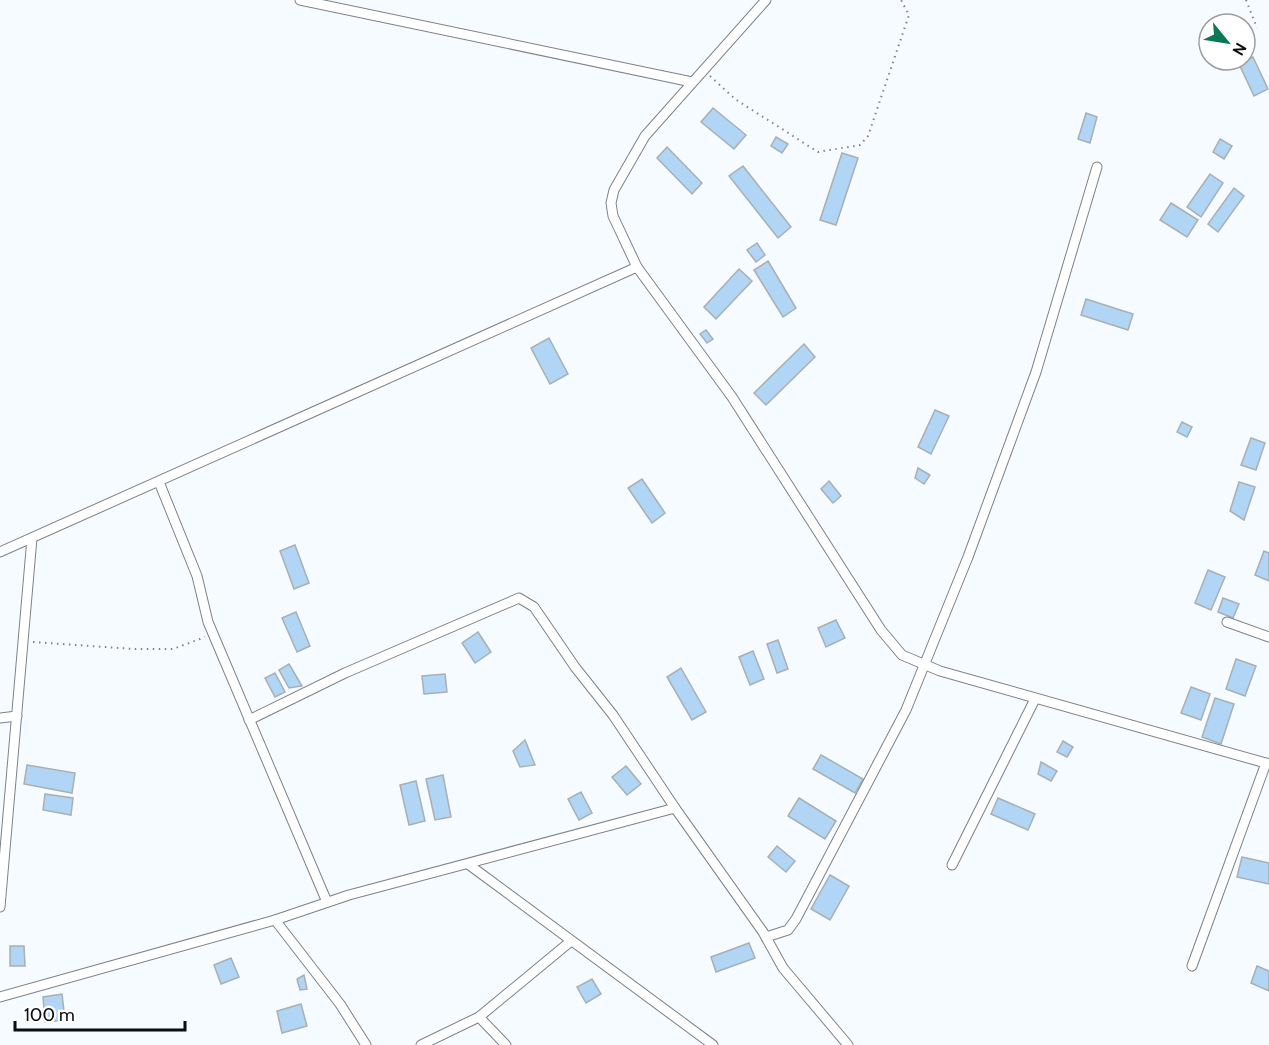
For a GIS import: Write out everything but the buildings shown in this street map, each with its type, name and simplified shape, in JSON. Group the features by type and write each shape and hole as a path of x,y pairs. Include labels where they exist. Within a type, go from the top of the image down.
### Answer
{"street":[{"path":"300,0 692,82"},
{"path":"766,0 645,136 614,190 611,203 613,216 637,267 732,397 881,630 903,655 924,665 1035,699 1268,764 1192,966"},
{"path":"766,937 788,930 801,910 906,710 968,557 1036,372 1097,167"},
{"path":"0,552 637,267"},
{"path":"159,482 197,576 213,634 327,902"},
{"path":"0,907 4,831 17,716 32,538"},
{"path":"249,720 345,673 519,598 534,607 575,667 613,715 766,937 783,968 848,1045"},
{"path":"1227,622 1269,637"},
{"path":"952,866 1035,699"},
{"path":"0,718 17,716"},
{"path":"0,997 275,920 327,902 675,808"},
{"path":"468,864 712,1045"},
{"path":"275,920 340,1004 366,1045"},
{"path":"421,1045 479,1017 571,940"},
{"path":"479,1017 506,1045"}],"path":[{"path":"703,70 735,99 818,152 860,146 868,136 909,15 902,0"},
{"path":"24,642 172,649 213,634"}]}
